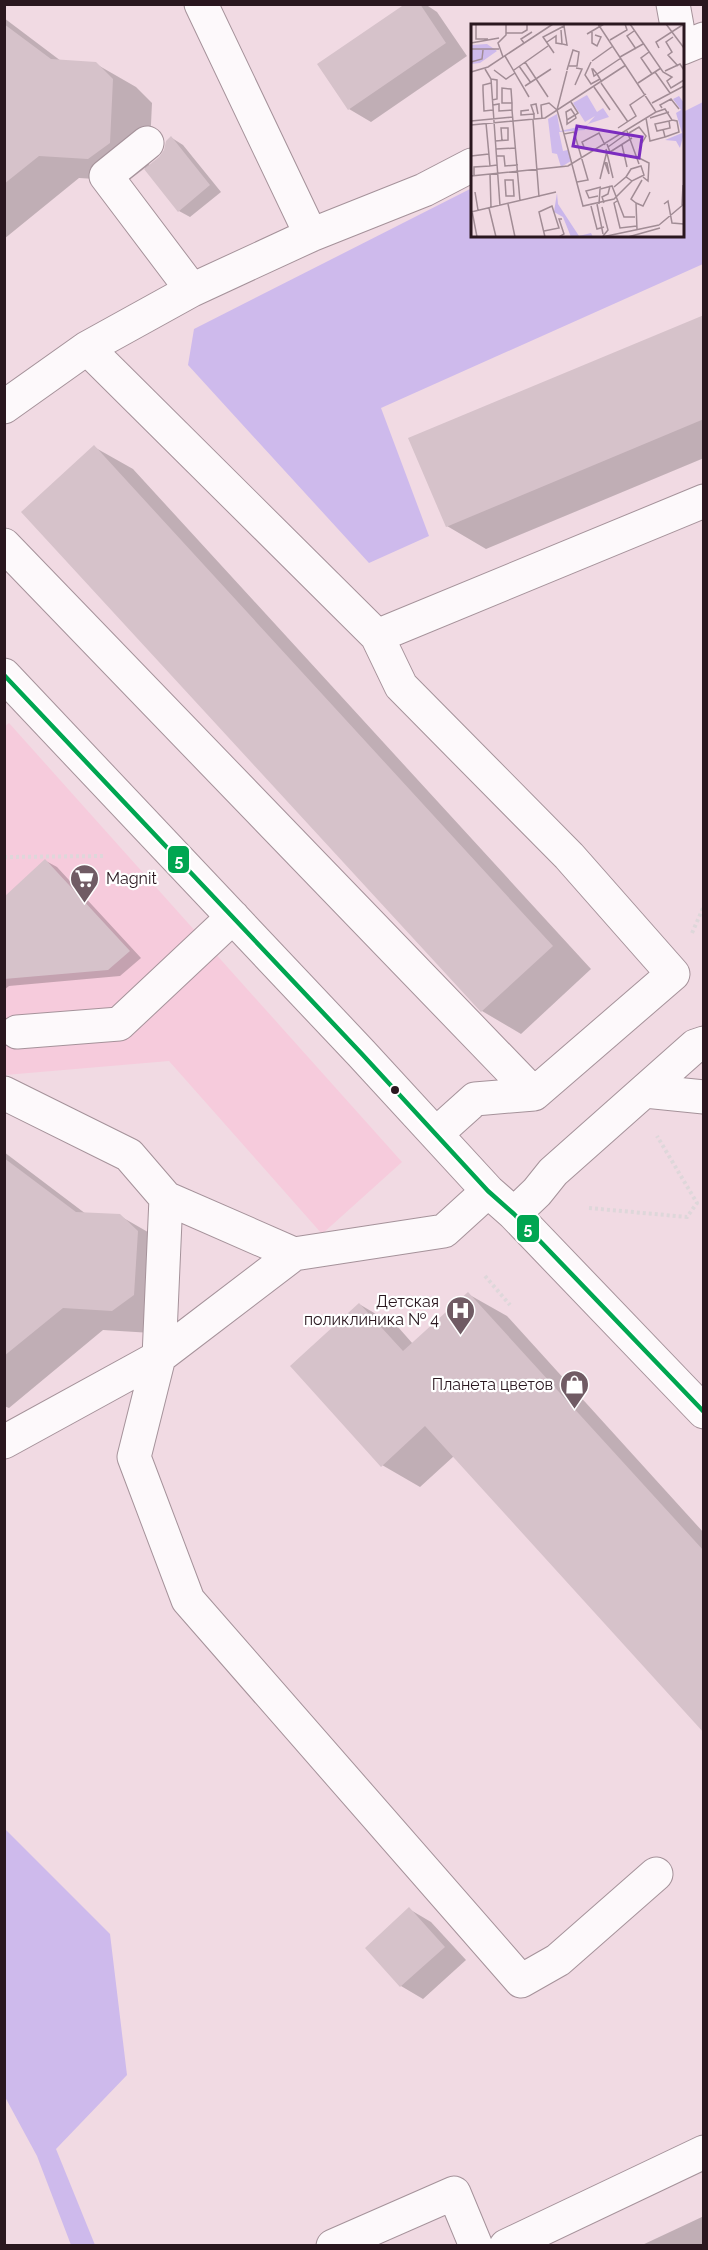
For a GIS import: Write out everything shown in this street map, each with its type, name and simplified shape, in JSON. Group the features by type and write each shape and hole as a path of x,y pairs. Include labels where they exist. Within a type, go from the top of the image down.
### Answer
{"street":[{"path":"201,4 311,235"},
{"path":"673,4 677,24"},
{"path":"684,47 704,39"},
{"path":"147,143 106,176 192,290"},
{"path":"4,407 87,348 192,290 311,235 424,190 471,166"},
{"path":"87,348 377,636 401,686 569,856 673,974 534,1094 475,1099 436,1134"},
{"path":"377,636 704,501"},
{"path":"4,545 534,1094"},
{"path":"4,675 488,1191 514,1214 704,1412"},
{"path":"16,1032 119,1024 233,917"},
{"path":"514,1214 537,1192 553,1172 695,1046 704,1043"},
{"path":"4,1093 129,1155 166,1198 294,1254"},
{"path":"640,1096 704,1098"},
{"path":"4,1442 159,1357 294,1254 444,1231 488,1191"},
{"path":"166,1198 159,1357 134,1457 188,1600 521,1981 558,1960 656,1874"},
{"path":"506,2246 704,2152"},
{"path":"333,2246 454,2193 476,2246"}],"path":[{"path":"4,857 104,856"},
{"path":"589,1208 687,1217 697,1203 640,1096"},
{"path":"485,1276 510,1305"}],"shaded area":[{"path":"703,102 703,264 381,408 429,536 369,563 188,365 194,329 471,189 471,237 684,237 684,112"},
{"path":"9,723 402,1162 322,1234 169,1061 5,1075 4,727"},
{"path":"4,1828 110,1934 127,2075 56,2149 95,2245 71,2245 37,2156 5,2097"}],"building":[{"path":"405,4 420,4 446,43 348,110 317,64"},
{"path":"4,24 51,59 96,62 113,79 110,143 88,159 39,156 4,184"},
{"path":"171,136 210,185 178,212 144,169 159,157 166,141"},
{"path":"704,315 704,419 446,527 408,438"},
{"path":"94,445 553,946 481,1012 21,512"},
{"path":"45,859 130,951 108,970 4,979 4,897"},
{"path":"4,1158 76,1212 120,1214 138,1231 134,1295 112,1311 63,1308 4,1356"},
{"path":"468,1292 704,1551 704,1733 425,1426 381,1467 290,1366 359,1303 403,1351"},
{"path":"409,1907 445,1947 400,1987 365,1948"}],"transit line":[{"name":"5","path":"4,675 488,1191 514,1214 704,1412"}],"place":[{"name":"Magnit","path":"85,904"},
{"name":"Детская поликлиника № 4","path":"460,1336"},
{"name":"Планета цветов","path":"574,1410"}]}
